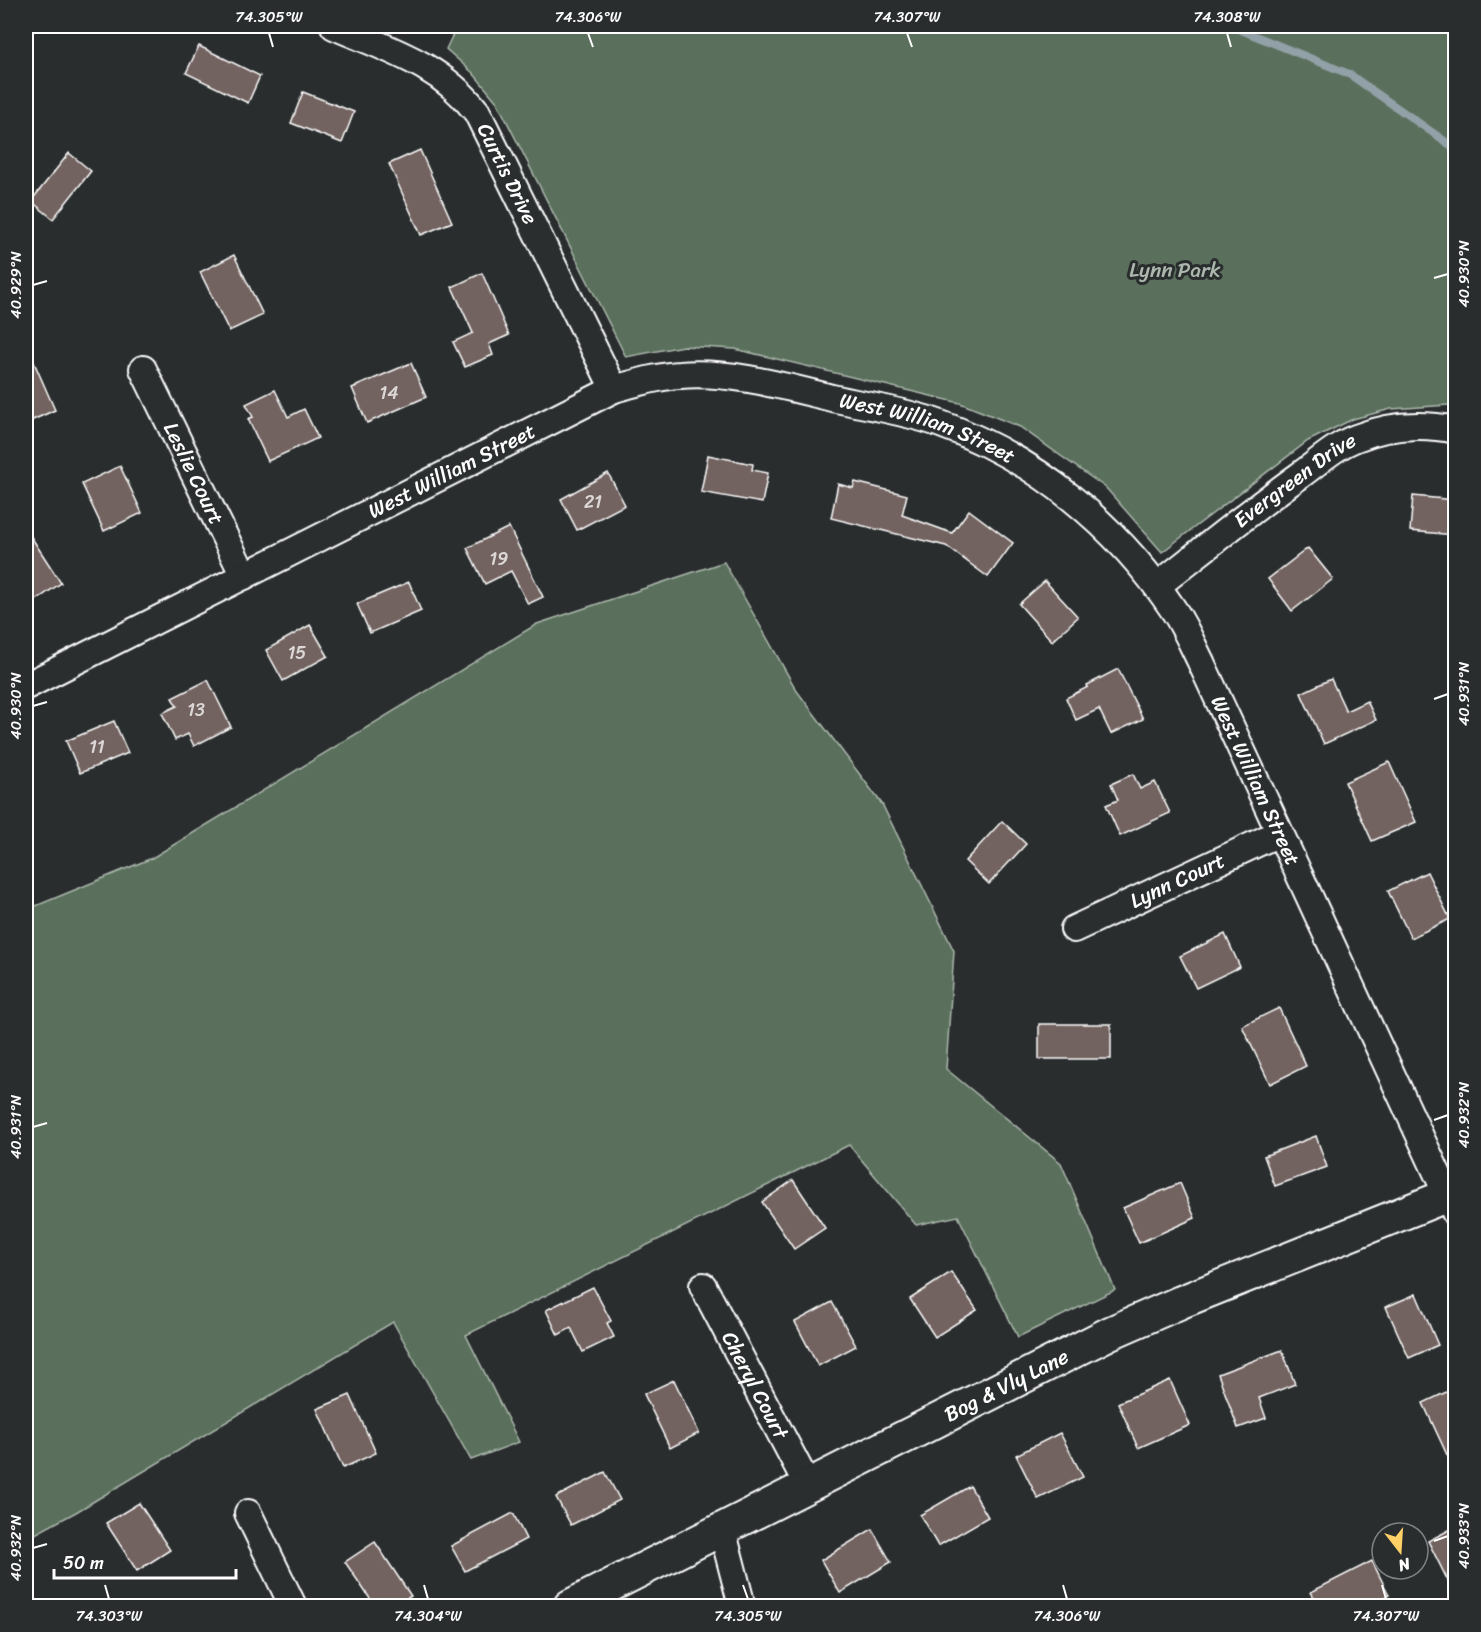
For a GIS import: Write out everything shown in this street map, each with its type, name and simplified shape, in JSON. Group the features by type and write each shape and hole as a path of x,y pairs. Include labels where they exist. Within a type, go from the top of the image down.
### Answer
{"street":[{"name":"Curtis Drive","path":"334,26 429,68 455,87 477,112 614,389"},
{"name":"Leslie Court","path":"143,369 244,576"},
{"name":"West William Street","path":"26,686 614,389 647,380 680,375 713,375 776,384 937,422 983,441 1026,465 1067,493 1105,526 1138,562 1176,614 1453,1200"},
{"name":"Evergreen Drive","path":"1157,586 1282,488 1342,445 1357,437 1388,428 1421,425 1455,430"},
{"name":"Lynn Court","path":"1074,929 1279,832"},
{"name":"Bog & Vly Lane","path":"570,1606 1110,1333 1181,1302 1453,1200"},
{"name":"Cheryl Court","path":"703,1286 808,1486"},
{"path":"248,1513 293,1606"},
{"path":"723,1529 742,1606"}],"green space":[{"name":"Lynn Park","path":"457,26 1455,26 1455,390 1449,405 1391,409 1353,419 1308,441 1162,552 1106,488 1020,427 960,403 735,349 683,346 626,357 497,102 473,73 446,49"},
{"path":"724,562 797,691 882,804 954,951 946,1069 1061,1163 1115,1290 1018,1337 958,1216 916,1225 849,1145 466,1335 519,1442 471,1460 393,1322 76,1512 26,1539 26,910 152,858 537,624"}],"building":[{"path":"199,46 260,76 248,103 186,73"},
{"path":"303,92 354,112 342,143 291,123"},
{"path":"420,150 452,222 421,235 389,164"},
{"path":"69,153 91,171 53,219 31,201"},
{"path":"234,255 263,315 229,331 200,272"},
{"path":"482,273 509,335 489,344 493,355 465,367 453,342 473,333 452,287"},
{"path":"26,344 55,410 26,423"},
{"path":"411,363 426,397 367,423 352,388"},
{"path":"275,390 288,417 304,409 318,438 268,461 248,419 253,417 246,404"},
{"path":"708,455 753,464 752,470 768,473 762,503 701,492"},
{"path":"120,466 142,513 104,531 82,484"},
{"path":"608,473 625,505 577,530 561,499"},
{"path":"855,482 907,495 902,515 952,533 969,510 1013,543 988,577 946,546 831,518 838,484 853,488"},
{"path":"1413,496 1455,500 1455,535 1410,531"},
{"path":"509,527 543,597 528,604 511,571 485,584 467,548"},
{"path":"26,529 61,583 26,607"},
{"path":"1308,548 1333,579 1292,611 1268,579"},
{"path":"1045,581 1078,617 1052,641 1019,604"},
{"path":"409,582 421,611 370,633 357,604"},
{"path":"310,625 328,656 283,681 266,650"},
{"path":"1118,669 1143,719 1111,734 1099,709 1076,720 1066,698"},
{"path":"1331,679 1346,711 1367,701 1376,720 1324,744 1301,693"},
{"path":"208,680 231,727 194,746 188,734 175,740 162,713 177,706 172,698"},
{"path":"114,721 128,753 80,773 66,741"},
{"path":"1389,762 1416,822 1372,841 1345,782"},
{"path":"1133,774 1140,789 1155,782 1170,813 1120,836 1106,805 1118,800 1111,784"},
{"path":"1002,821 1026,844 989,884 965,861"},
{"path":"1427,872 1450,919 1411,938 1388,891"},
{"path":"1225,934 1240,967 1196,988 1180,956"},
{"path":"1279,1008 1306,1066 1270,1084 1242,1026"},
{"path":"1039,1024 1111,1024 1111,1059 1039,1059"},
{"path":"1316,1136 1327,1167 1275,1186 1264,1156"},
{"path":"793,1180 825,1228 794,1249 762,1202"},
{"path":"1180,1183 1195,1218 1139,1243 1123,1208"},
{"path":"951,1272 977,1310 935,1337 910,1299"},
{"path":"593,1287 611,1321 607,1323 614,1337 583,1352 571,1328 558,1335 546,1310"},
{"path":"1416,1294 1438,1345 1409,1358 1386,1307"},
{"path":"832,1302 856,1346 818,1366 795,1322"},
{"path":"1282,1350 1295,1384 1259,1398 1266,1418 1238,1428 1218,1374"},
{"path":"674,1380 699,1433 670,1448 644,1394"},
{"path":"1170,1380 1190,1425 1138,1448 1118,1403"},
{"path":"1455,1388 1455,1472 1423,1403"},
{"path":"350,1395 376,1453 343,1468 317,1409"},
{"path":"1060,1433 1083,1477 1038,1499 1016,1455"},
{"path":"605,1472 620,1500 571,1525 556,1497"},
{"path":"970,1486 988,1517 938,1546 920,1515"},
{"path":"139,1503 170,1550 137,1571 106,1523"},
{"path":"513,1513 526,1539 465,1571 451,1546"},
{"path":"1455,1527 1455,1595 1430,1545 1430,1540"},
{"path":"872,1529 891,1562 840,1593 821,1560"},
{"path":"375,1542 411,1596 395,1606 375,1606 345,1562"},
{"path":"1370,1562 1370,1581 1382,1581 1389,1595 1367,1606 1319,1606 1311,1592"}],"waterway":[{"path":"1231,26 1349,74 1456,149"}]}
